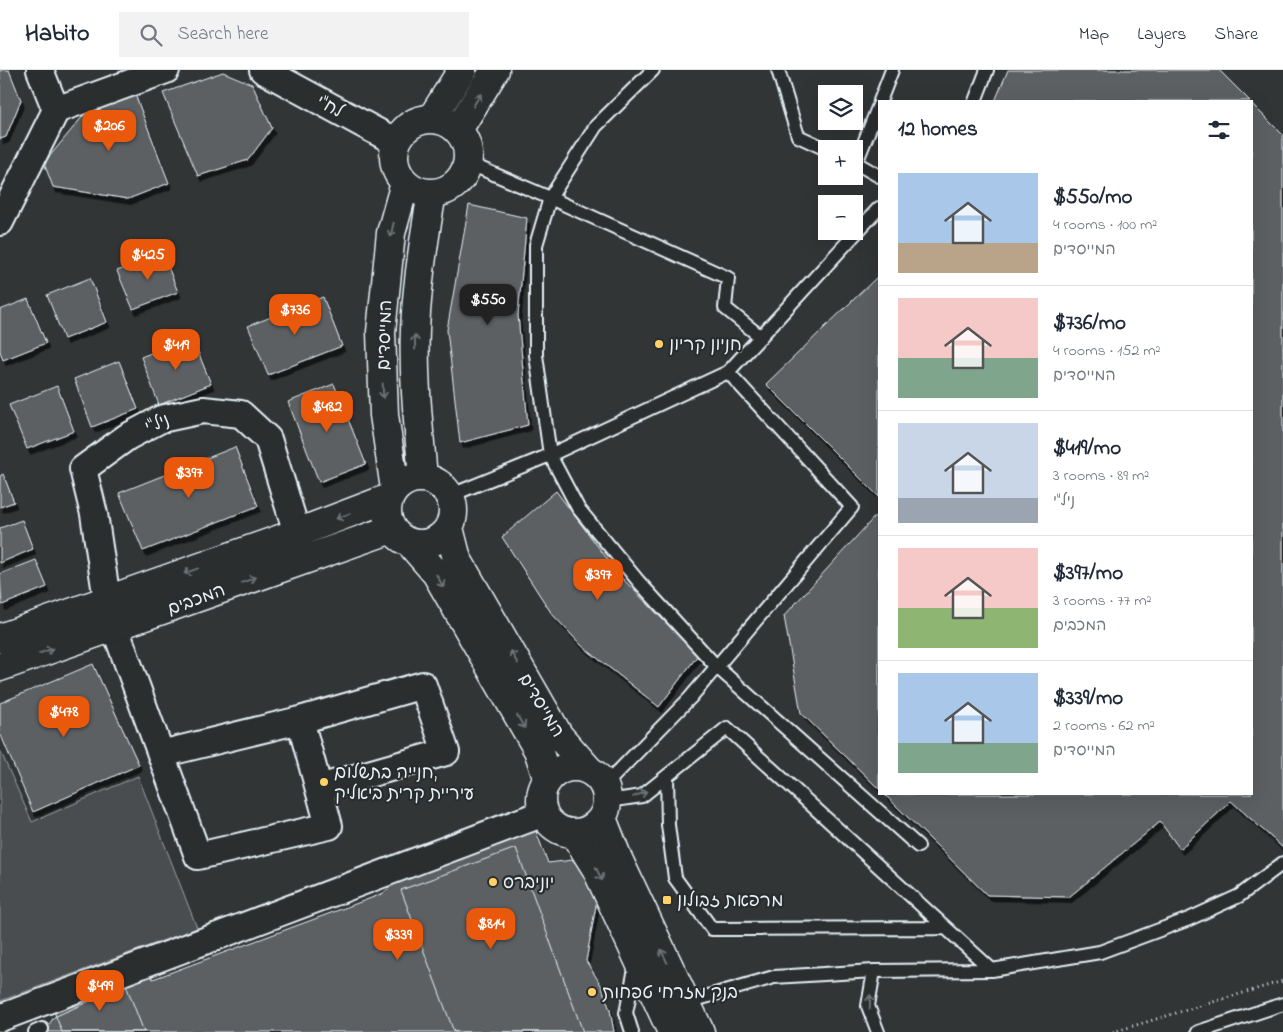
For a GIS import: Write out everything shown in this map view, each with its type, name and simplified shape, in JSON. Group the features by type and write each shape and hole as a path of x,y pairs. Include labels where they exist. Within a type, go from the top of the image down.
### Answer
{"street":[{"path":"40,70 56,110"},
{"path":"0,222 56,110 166,70"},
{"name":"לח\"י","path":"263,70 396,142"},
{"path":"432,118 462,70"},
{"path":"458,130 495,70"},
{"path":"432,118 451,124 458,130 467,145 468,163 464,175 455,184 445,191 432,193 422,192 405,183 394,164 396,142 411,124 432,118"},
{"name":"המייסדים","path":"392,494 384,415 381,332 391,233 405,183"},
{"name":"המייסדים","path":"423,478 417,409 415,329 423,246 432,193"},
{"name":"ניל\"י","path":"107,600 94,514 83,469 127,437 161,419 203,410 242,414 268,439 297,533"},
{"path":"423,478 434,481 449,496 453,507 449,528 432,542 421,544 401,536 386,509 392,494 403,482 423,478"},
{"name":"המכבים","path":"0,638 297,533 392,494"},
{"name":"המייסדים","path":"449,528 457,559 559,736 601,794 618,859 674,1015"},
{"name":"המייסדים","path":"401,536 436,574 533,742 543,762 548,780"},
{"name":"המכבים","path":"0,667 401,536"},
{"path":"107,600 115,628 198,856 329,826 300,720"},
{"path":"161,754 300,720 424,685 441,705 446,752 318,788"},
{"path":"578,767 601,794 590,830 574,833 557,828 544,813 541,802 542,790 548,780 566,768 578,767"},
{"path":"2,1032 544,813"},
{"name":"המייסדים","path":"574,833 596,868 638,955 674,1015 700,1032"}],"lane":[{"path":"653,70 596,126 550,198 536,245 537,364 550,455 578,508 639,582 717,666 918,846"},
{"path":"778,70 798,136 818,145"},
{"path":"880,100 892,70"},
{"path":"975,100 986,70"},
{"path":"863,143 878,107"},
{"path":"468,163 728,278 725,308 762,337"},
{"path":"863,167 878,175"},
{"path":"449,496 550,455 728,372 878,209"},
{"path":"601,794 717,666 852,507 728,372"},
{"path":"601,794 642,796 727,728 992,970"},
{"path":"667,776 668,825 675,878 712,929 946,928"},
{"path":"674,1015 774,978 874,971 992,970 1108,949 1189,919 1239,896 1283,863"},
{"path":"632,1032 626,1013 638,955"},
{"path":"874,971 868,1006 878,1032"},
{"path":"1198,1032 1283,1004"}],"path":[{"path":"1113,1032 1283,982"}],"shaded area":[{"path":"0,750 32,822 138,776 197,928 0,1001"}],"building":[{"path":"0,70 9,70 21,100 6,137 0,139"},
{"path":"1008,70 1219,70 1249,100 995,100"},
{"path":"223,72 252,84 272,128 248,160 198,176 163,93"},
{"path":"133,89 169,183 128,199 53,187 44,163 92,105"},
{"path":"1253,105 1283,135 1283,848 1231,801 1180,849 1160,822 1069,897 987,895 885,795 1253,795"},
{"path":"469,205 527,218 518,315 528,425 460,443 447,330"},
{"path":"163,254 178,292 133,309 117,271"},
{"path":"878,276 878,496 766,384"},
{"path":"90,278 107,322 64,339 47,295"},
{"path":"323,297 342,346 268,375 248,326"},
{"path":"28,299 46,343 3,360 0,351 0,310"},
{"path":"192,337 211,384 159,405 141,357"},
{"path":"119,361 138,409 92,427 74,379"},
{"path":"334,384 366,464 319,482 288,402"},
{"path":"57,386 74,431 27,449 9,405"},
{"path":"235,447 258,506 143,551 119,493"},
{"path":"3,474 14,502 0,507 0,476"},
{"path":"556,491 621,577 698,655 659,707 582,646 552,614 502,537"},
{"path":"878,513 878,788 801,713 784,616"},
{"path":"22,520 33,549 0,563 0,528"},
{"path":"36,560 47,587 2,605 0,574"},
{"path":"93,664 139,765 33,812 0,733 0,703"},
{"path":"534,826 548,863 573,860 589,880 597,900 586,961 601,985 610,1010 614,1032 44,1032 54,1017 150,974 153,979 382,894 421,861"},
{"path":"516,848 583,1032 454,1032 401,890"},
{"path":"124,980 144,1032 62,1032 52,1006"}],"place":[{"name":"חניון קריון","path":"659,344"},
{"name":"חנייה בתשלום, עיריית קרית ביאליק","path":"324,782"},
{"name":"יוניברס","path":"493,882"},
{"name":"מרפאת זבולון","path":"667,900"},
{"name":"בנק מזרחי טפחות","path":"592,992"}]}
